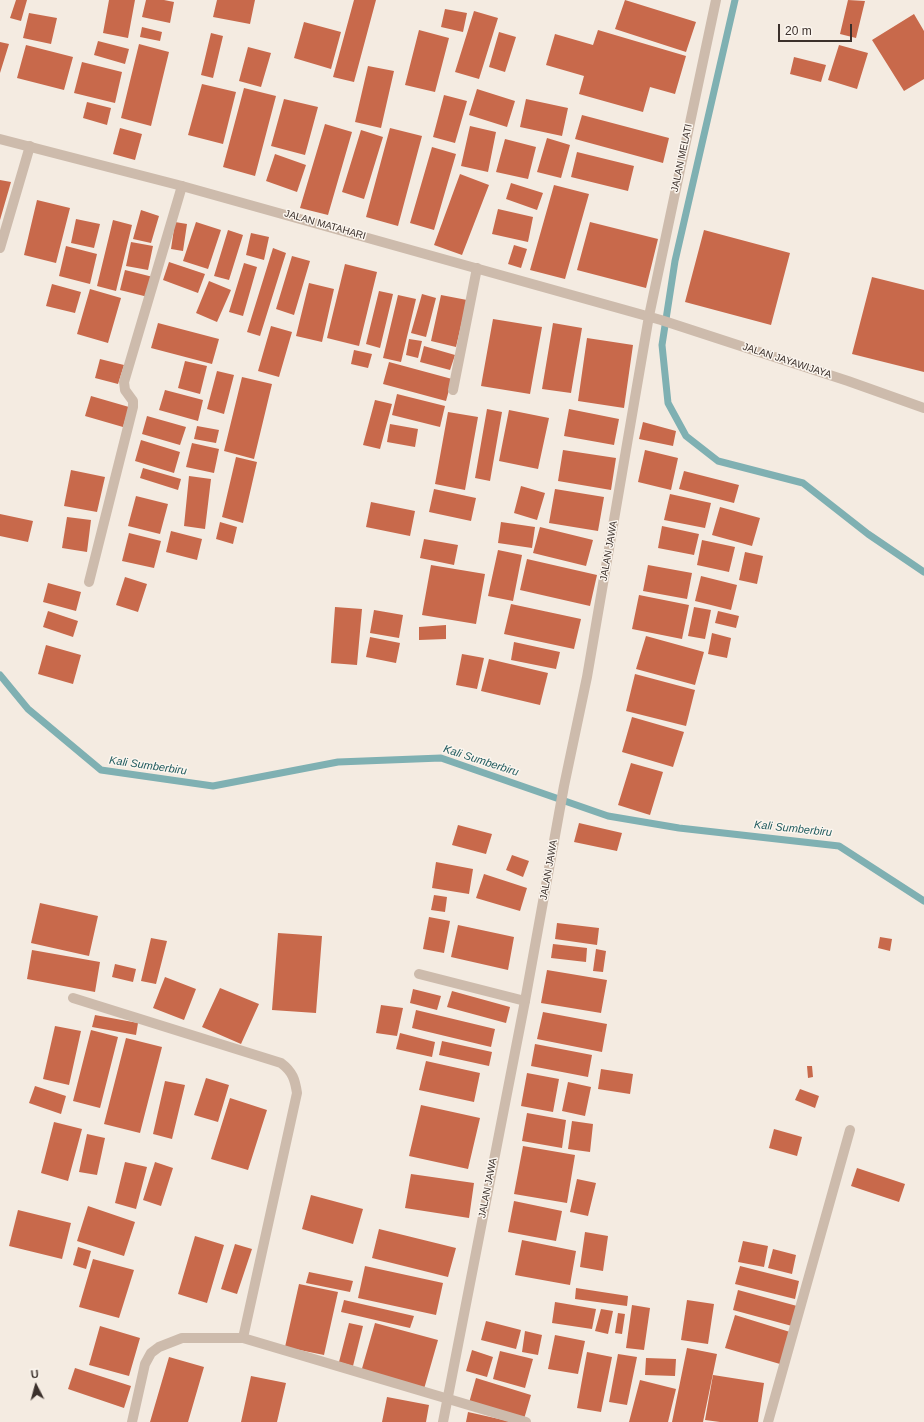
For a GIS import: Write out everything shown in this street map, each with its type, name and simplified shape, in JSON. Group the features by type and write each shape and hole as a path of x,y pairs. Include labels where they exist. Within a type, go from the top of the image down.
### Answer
{"street":[{"name":"JALAN MELATI","path":"649,316 716,0"},
{"name":"JALAN MATAHARI","path":"0,139 182,186 649,316"},
{"path":"0,248 30,146"},
{"path":"89,582 133,406 133,401 125,390 124,382 182,186"},
{"path":"453,390 477,268"},
{"name":"JALAN JAYAWIJAYA","path":"649,316 848,381 924,408"},
{"name":"JALAN JAWA","path":"442,1422 525,1001 564,786 589,669 649,316"},
{"path":"419,974 525,1001"},
{"path":"73,998 282,1063 290,1070 295,1080 297,1093 243,1338"},
{"path":"768,1422 850,1130"},
{"path":"132,1422 145,1364 151,1353 159,1347 182,1338 243,1338 526,1422"}],"building":[{"path":"16,0 27,0 21,21 10,18"},
{"path":"109,0 135,0 128,38 103,33"},
{"path":"146,0 164,0 174,2 170,23 142,17"},
{"path":"217,0 255,0 250,24 213,17"},
{"path":"354,0 376,0 354,82 333,77"},
{"path":"625,0 696,22 686,52 615,29"},
{"path":"848,0 865,1 856,38 840,34"},
{"path":"445,9 467,13 463,32 441,27"},
{"path":"474,11 498,18 479,79 455,72"},
{"path":"29,13 57,18 51,44 23,38"},
{"path":"914,14 924,31 924,79 904,91 872,40"},
{"path":"304,22 341,32 331,69 294,58"},
{"path":"142,27 162,32 160,41 140,37"},
{"path":"419,30 449,38 435,92 405,85"},
{"path":"598,30 686,56 675,94 650,87 643,112 579,94 584,76 546,65 555,34 593,45"},
{"path":"499,32 516,37 505,72 489,67"},
{"path":"211,33 223,36 213,78 201,75"},
{"path":"98,41 129,49 125,64 94,55"},
{"path":"0,42 9,44 0,73"},
{"path":"139,44 169,52 151,126 121,118"},
{"path":"26,45 73,57 64,90 17,78"},
{"path":"839,45 868,53 857,89 828,80"},
{"path":"248,47 271,53 261,87 239,81"},
{"path":"794,57 826,65 821,82 790,74"},
{"path":"82,62 122,72 115,103 74,93"},
{"path":"368,66 394,71 381,128 355,122"},
{"path":"202,84 236,92 223,144 188,135"},
{"path":"244,88 276,96 255,176 223,167"},
{"path":"477,89 515,101 507,127 469,115"},
{"path":"444,95 467,101 455,143 433,137"},
{"path":"284,99 318,107 305,155 271,146"},
{"path":"526,99 568,108 562,136 520,127"},
{"path":"87,102 111,108 107,125 83,118"},
{"path":"582,115 669,138 663,163 575,139"},
{"path":"325,124 352,132 328,215 300,208"},
{"path":"470,126 496,132 488,172 461,166"},
{"path":"120,128 142,134 135,160 113,154"},
{"path":"390,128 422,136 398,226 366,217"},
{"path":"361,130 383,137 364,199 342,192"},
{"path":"547,138 570,145 561,178 537,172"},
{"path":"505,139 536,147 528,179 496,172"},
{"path":"432,147 456,154 434,230 410,223"},
{"path":"577,152 634,166 628,191 571,177"},
{"path":"275,154 306,165 297,192 266,181"},
{"path":"460,174 489,185 462,255 434,245"},
{"path":"0,180 11,182 0,220"},
{"path":"511,183 543,193 537,210 506,199"},
{"path":"554,185 589,194 565,279 530,270"},
{"path":"37,200 70,208 56,263 24,255"},
{"path":"498,209 533,217 528,242 492,234"},
{"path":"141,210 159,216 151,243 133,239"},
{"path":"76,219 100,224 94,248 71,243"},
{"path":"113,220 132,225 116,291 97,286"},
{"path":"175,222 187,224 183,251 171,249"},
{"path":"196,222 221,230 208,269 183,261"},
{"path":"590,222 658,239 646,288 577,270"},
{"path":"228,230 243,235 229,280 214,276"},
{"path":"704,230 790,253 771,325 685,302"},
{"path":"251,233 269,237 264,260 246,255"},
{"path":"131,242 153,246 148,270 126,266"},
{"path":"514,245 527,249 521,268 508,264"},
{"path":"66,246 97,254 90,284 59,276"},
{"path":"273,248 286,253 260,336 247,332"},
{"path":"292,256 310,261 294,315 276,309"},
{"path":"169,262 205,274 198,293 163,280"},
{"path":"244,263 257,267 243,316 229,312"},
{"path":"345,264 377,272 359,346 327,338"},
{"path":"125,270 153,277 148,297 120,290"},
{"path":"872,277 924,290 924,372 852,354"},
{"path":"209,281 231,290 217,322 196,313"},
{"path":"309,283 334,289 322,342 296,336"},
{"path":"52,284 81,292 75,313 46,306"},
{"path":"90,289 121,298 108,343 77,334"},
{"path":"379,291 393,294 380,348 366,344"},
{"path":"422,294 436,298 426,337 411,333"},
{"path":"398,295 416,299 401,362 383,358"},
{"path":"441,295 467,300 456,347 431,341"},
{"path":"493,319 542,327 530,394 481,386"},
{"path":"158,323 219,339 212,364 151,348"},
{"path":"553,323 582,328 571,393 542,389"},
{"path":"271,326 292,332 279,377 258,371"},
{"path":"587,338 633,345 624,408 578,401"},
{"path":"409,339 422,341 418,358 406,355"},
{"path":"424,346 455,355 450,370 420,362"},
{"path":"354,350 372,354 368,368 351,364"},
{"path":"100,359 124,365 118,384 95,378"},
{"path":"185,361 207,366 200,394 178,388"},
{"path":"389,362 452,379 446,401 383,384"},
{"path":"217,371 234,375 224,414 207,409"},
{"path":"242,377 272,384 254,459 224,451"},
{"path":"165,390 203,400 198,421 159,410"},
{"path":"397,394 445,406 440,427 392,415"},
{"path":"91,396 129,407 123,427 85,416"},
{"path":"375,400 392,404 380,449 363,445"},
{"path":"487,409 502,412 490,481 475,478"},
{"path":"569,409 619,419 614,445 564,436"},
{"path":"509,410 549,418 538,469 499,461"},
{"path":"448,412 478,417 465,490 435,484"},
{"path":"147,416 186,427 180,445 142,434"},
{"path":"643,422 676,431 673,446 639,439"},
{"path":"390,424 418,429 415,447 387,442"},
{"path":"197,426 219,430 216,443 194,439"},
{"path":"141,440 180,452 174,473 135,461"},
{"path":"192,443 219,449 214,473 186,467"},
{"path":"563,450 616,458 611,490 558,481"},
{"path":"645,450 678,458 671,490 638,482"},
{"path":"236,457 257,462 243,523 222,517"},
{"path":"143,468 181,479 178,490 140,478"},
{"path":"71,470 105,477 97,512 64,506"},
{"path":"684,471 739,485 734,503 679,489"},
{"path":"189,476 211,479 205,529 184,526"},
{"path":"521,486 545,493 537,520 514,513"},
{"path":"434,489 476,498 471,521 429,512"},
{"path":"555,489 604,497 598,531 549,523"},
{"path":"670,494 711,503 705,528 664,520"},
{"path":"136,496 168,504 160,534 128,526"},
{"path":"371,502 415,511 410,536 366,527"},
{"path":"720,507 760,518 752,546 712,535"},
{"path":"0,514 33,521 28,542 0,536"},
{"path":"67,517 91,520 87,552 62,548"},
{"path":"220,522 237,527 233,544 216,539"},
{"path":"501,522 535,527 532,548 498,543"},
{"path":"662,526 699,534 694,555 658,548"},
{"path":"540,527 593,540 586,566 533,553"},
{"path":"171,531 202,539 197,560 166,552"},
{"path":"129,533 161,541 154,568 122,561"},
{"path":"424,539 458,545 454,565 420,558"},
{"path":"702,540 735,547 729,572 697,565"},
{"path":"498,550 522,555 513,601 488,596"},
{"path":"745,552 763,556 757,584 739,580"},
{"path":"527,559 597,575 590,606 520,590"},
{"path":"431,565 485,574 476,624 422,615"},
{"path":"648,565 692,573 687,599 643,591"},
{"path":"701,576 737,585 731,610 695,601"},
{"path":"125,577 147,584 138,612 116,605"},
{"path":"48,583 81,592 76,611 43,602"},
{"path":"639,595 689,605 682,639 632,629"},
{"path":"511,604 581,619 574,649 504,634"},
{"path":"335,607 362,609 357,665 331,663"},
{"path":"694,607 711,610 705,639 688,636"},
{"path":"374,610 403,615 399,638 370,633"},
{"path":"48,611 78,621 73,637 43,627"},
{"path":"718,611 739,616 736,628 715,623"},
{"path":"446,625 446,639 419,640 419,627"},
{"path":"712,633 731,638 727,658 708,654"},
{"path":"646,636 704,652 695,685 636,669"},
{"path":"370,637 400,643 396,663 366,657"},
{"path":"514,642 560,652 556,669 511,660"},
{"path":"46,645 81,655 73,684 38,674"},
{"path":"462,654 484,658 477,689 456,685"},
{"path":"489,659 548,673 540,705 481,691"},
{"path":"635,674 695,690 686,726 626,711"},
{"path":"632,717 684,732 673,767 622,752"},
{"path":"631,763 663,772 650,815 618,805"},
{"path":"579,823 622,833 617,851 574,842"},
{"path":"458,825 492,834 486,854 452,845"},
{"path":"512,855 529,861 523,877 506,870"},
{"path":"436,862 473,869 469,894 432,888"},
{"path":"484,874 527,888 520,911 476,898"},
{"path":"434,895 447,897 445,912 431,910"},
{"path":"40,903 98,916 89,956 31,943"},
{"path":"429,917 450,921 444,953 423,949"},
{"path":"557,923 599,928 597,945 555,939"},
{"path":"458,925 514,937 508,970 451,957"},
{"path":"278,933 322,936 316,1013 272,1010"},
{"path":"880,937 892,939 890,951 878,948"},
{"path":"151,938 167,941 156,984 141,981"},
{"path":"553,944 587,948 586,962 551,958"},
{"path":"596,949 606,951 603,972 593,971"},
{"path":"32,950 100,962 95,992 27,979"},
{"path":"115,964 136,969 133,982 112,977"},
{"path":"547,970 607,980 601,1013 541,1003"},
{"path":"165,977 196,989 184,1020 153,1008"},
{"path":"220,988 259,1004 241,1044 202,1027"},
{"path":"413,989 441,996 437,1010 410,1003"},
{"path":"452,991 510,1007 506,1023 447,1007"},
{"path":"381,1005 403,1008 397,1036 376,1033"},
{"path":"416,1010 495,1029 491,1047 412,1028"},
{"path":"543,1012 607,1024 602,1052 537,1039"},
{"path":"95,1015 138,1023 136,1035 92,1027"},
{"path":"55,1026 81,1031 69,1085 43,1079"},
{"path":"91,1030 118,1037 100,1108 73,1101"},
{"path":"400,1033 435,1042 432,1057 396,1049"},
{"path":"126,1038 162,1047 140,1133 104,1124"},
{"path":"442,1041 492,1052 489,1066 439,1055"},
{"path":"535,1044 592,1055 588,1077 531,1066"},
{"path":"426,1061 480,1073 474,1102 419,1090"},
{"path":"807,1066 812,1066 813,1077 808,1078"},
{"path":"601,1069 633,1074 630,1094 598,1089"},
{"path":"527,1073 559,1079 553,1112 521,1106"},
{"path":"206,1078 229,1085 218,1122 194,1115"},
{"path":"165,1081 185,1085 172,1139 153,1134"},
{"path":"568,1082 591,1087 585,1116 562,1111"},
{"path":"35,1086 66,1096 61,1114 29,1103"},
{"path":"800,1089 819,1096 815,1108 795,1100"},
{"path":"230,1098 267,1110 248,1170 211,1159"},
{"path":"421,1105 480,1118 468,1169 409,1156"},
{"path":"527,1113 566,1120 562,1148 522,1141"},
{"path":"572,1121 593,1124 590,1152 568,1149"},
{"path":"54,1122 82,1129 68,1181 41,1173"},
{"path":"774,1129 802,1137 797,1156 769,1148"},
{"path":"87,1134 105,1138 97,1175 79,1172"},
{"path":"523,1146 575,1155 567,1203 514,1194"},
{"path":"125,1162 147,1167 136,1209 115,1203"},
{"path":"155,1162 173,1168 161,1206 143,1200"},
{"path":"857,1168 905,1184 899,1202 851,1186"},
{"path":"411,1174 474,1183 469,1218 405,1208"},
{"path":"577,1179 596,1183 588,1216 570,1212"},
{"path":"311,1195 363,1209 353,1244 302,1229"},
{"path":"514,1201 562,1211 556,1241 508,1232"},
{"path":"88,1206 135,1222 124,1256 77,1241"},
{"path":"18,1210 71,1223 62,1259 9,1246"},
{"path":"379,1229 456,1248 448,1277 372,1258"},
{"path":"585,1232 608,1236 603,1271 580,1267"},
{"path":"195,1236 224,1245 207,1303 178,1294"},
{"path":"522,1240 576,1251 570,1285 515,1275"},
{"path":"743,1241 768,1246 764,1267 738,1262"},
{"path":"235,1244 252,1249 237,1294 221,1289"},
{"path":"78,1247 91,1251 86,1269 73,1265"},
{"path":"773,1249 796,1255 792,1274 768,1268"},
{"path":"93,1259 134,1270 119,1318 79,1307"},
{"path":"365,1266 443,1283 436,1315 358,1298"},
{"path":"740,1266 799,1281 795,1299 735,1284"},
{"path":"309,1272 353,1281 350,1292 306,1283"},
{"path":"299,1284 338,1292 324,1355 285,1347"},
{"path":"576,1288 628,1296 627,1306 575,1299"},
{"path":"738,1290 797,1306 792,1326 733,1310"},
{"path":"344,1300 414,1316 410,1328 341,1312"},
{"path":"687,1300 714,1304 708,1344 681,1340"},
{"path":"555,1302 596,1309 592,1329 552,1323"},
{"path":"632,1305 650,1308 644,1350 626,1348"},
{"path":"601,1309 613,1311 608,1334 595,1331"},
{"path":"618,1313 625,1314 622,1334 615,1333"},
{"path":"735,1315 790,1332 780,1364 725,1348"},
{"path":"486,1321 521,1330 516,1349 481,1340"},
{"path":"349,1323 363,1326 353,1366 339,1362"},
{"path":"375,1323 438,1340 424,1389 361,1372"},
{"path":"100,1326 140,1338 129,1376 89,1365"},
{"path":"525,1331 542,1335 538,1355 522,1352"},
{"path":"555,1335 585,1341 578,1374 548,1369"},
{"path":"687,1348 717,1354 703,1422 672,1422"},
{"path":"472,1350 493,1357 487,1377 466,1371"},
{"path":"500,1351 533,1359 525,1388 493,1379"},
{"path":"587,1352 612,1357 601,1412 577,1408"},
{"path":"618,1354 637,1357 627,1405 609,1402"},
{"path":"169,1357 204,1367 188,1422 150,1422"},
{"path":"646,1358 676,1359 675,1376 645,1375"},
{"path":"75,1368 131,1386 124,1408 68,1389"},
{"path":"713,1375 764,1383 758,1422 720,1422 705,1420"},
{"path":"251,1376 286,1383 277,1422 241,1422"},
{"path":"476,1378 531,1395 524,1419 469,1403"},
{"path":"640,1380 676,1389 668,1422 629,1422"},
{"path":"387,1397 429,1405 426,1422 382,1422"},
{"path":"468,1412 508,1421 508,1422 466,1422"}],"waterway":[{"path":"735,0 675,261 662,345 668,403 686,436 718,461 803,483 868,534 924,572"},
{"name":"Kali Sumberbiru","path":"0,675 28,709 101,770 213,786 338,762 441,758 608,816 679,828 839,846 924,901"}]}
